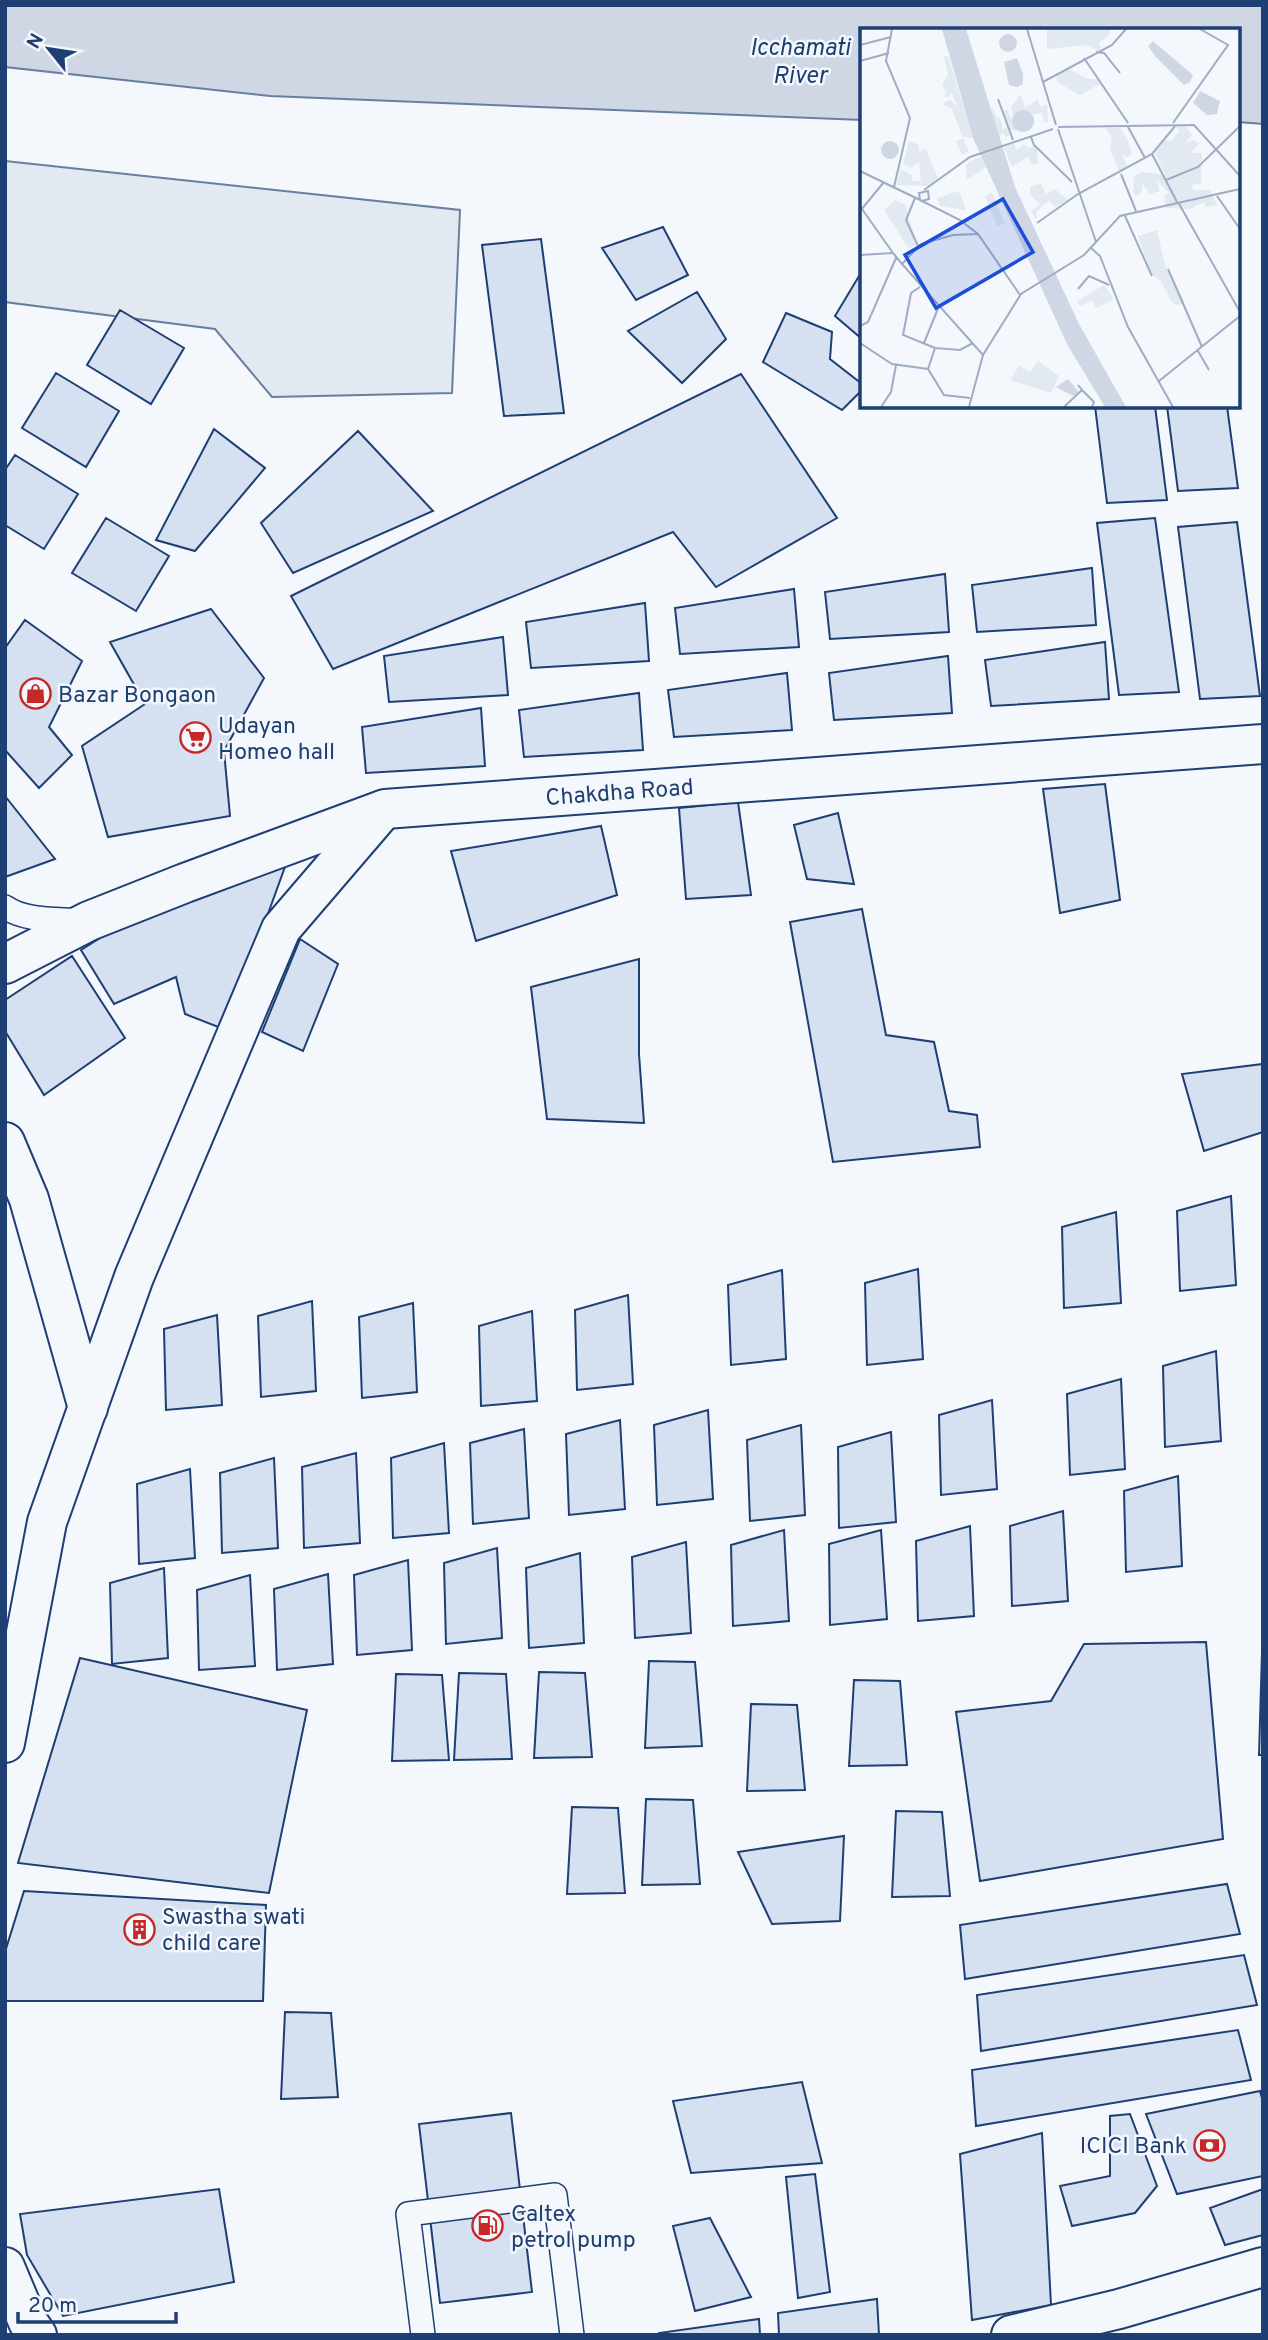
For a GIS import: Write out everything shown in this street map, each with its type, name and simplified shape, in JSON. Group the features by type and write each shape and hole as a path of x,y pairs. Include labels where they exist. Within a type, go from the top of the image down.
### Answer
{"main road":[{"name":"Chakdha Road","path":"5,964 89,921 385,809 1263,744"},
{"path":"5,1743 47,1522 134,1277 281,929 385,809"},
{"path":"5,1142 29,1199 88,1408"},
{"path":"5,2267 28,2322 37,2335"},
{"path":"1011,2335 1119,2309 1263,2267"}],"lane":[{"path":"5,907 13,913 46,919 89,921"},
{"path":"423,2335 408,2214 555,2195 572,2335"}],"shaded area":[{"path":"5,161 460,210 452,393 272,397 215,329 5,302"}],"water":[{"name":"Icchamati River","path":"5,5 1263,5 1263,124 1240,122 1240,28 860,28 860,120 270,96 5,67"}],"building":[{"path":"663,227 688,275 636,300 602,248"},
{"path":"541,239 564,413 504,416 482,245"},
{"path":"860,274 860,337 835,316"},
{"path":"697,292 726,339 682,383 628,331"},
{"path":"120,310 184,348 151,404 87,365"},
{"path":"786,313 832,332 830,359 860,382 860,392 842,410 763,362"},
{"path":"56,373 119,411 86,467 22,428"},
{"path":"741,374 837,518 716,587 673,532 333,669 291,596"},
{"path":"1095,408 1155,408 1167,500 1107,503"},
{"path":"1167,408 1227,408 1238,488 1178,491"},
{"path":"214,429 265,468 195,551 156,540"},
{"path":"358,431 433,511 293,573 261,523"},
{"path":"15,455 78,494 44,549 5,525 5,470"},
{"path":"106,518 169,556 136,611 72,573"},
{"path":"1155,518 1179,692 1119,695 1097,523"},
{"path":"1237,522 1260,696 1200,699 1178,527"},
{"path":"1092,568 1096,625 977,632 972,585"},
{"path":"945,574 949,632 830,639 825,592"},
{"path":"794,589 799,647 680,654 675,608"},
{"path":"645,603 649,661 531,668 526,622"},
{"path":"211,609 264,678 224,751 230,816 108,837 82,746 145,704 110,642"},
{"name":"Bazar Bongaon","path":"25,620 82,661 49,727 72,755 39,788 5,750 5,648"},
{"path":"503,637 508,695 389,702 384,656"},
{"path":"1105,642 1109,699 991,706 985,660"},
{"path":"948,656 952,713 834,720 829,673"},
{"path":"787,673 792,730 674,737 668,690"},
{"path":"639,693 643,750 524,757 519,710"},
{"path":"481,708 485,766 366,773 362,727"},
{"path":"1105,784 1120,900 1060,913 1043,789"},
{"path":"5,796 55,859 5,877"},
{"path":"738,802 751,895 686,899 679,808"},
{"path":"838,813 854,884 807,879 794,825"},
{"path":"601,826 617,895 476,941 451,851"},
{"path":"290,853 226,1030 185,1014 176,977 114,1004 81,950 178,889"},
{"path":"862,909 886,1035 934,1042 949,1111 977,1115 980,1147 833,1162 790,922"},
{"path":"300,939 338,964 303,1051 262,1032"},
{"path":"72,956 125,1038 44,1095 5,1031 5,1000"},
{"path":"639,959 639,1054 644,1123 547,1119 531,987"},
{"path":"1263,1064 1263,1132 1204,1151 1182,1074"},
{"path":"1231,1196 1236,1285 1180,1291 1177,1211"},
{"path":"1116,1212 1121,1303 1064,1308 1062,1227"},
{"path":"918,1269 923,1359 867,1365 865,1283"},
{"path":"782,1270 786,1359 731,1365 728,1285"},
{"path":"628,1295 633,1384 577,1390 575,1310"},
{"path":"312,1301 316,1391 261,1397 258,1316"},
{"path":"413,1303 417,1392 362,1398 359,1317"},
{"path":"532,1311 537,1401 481,1406 479,1326"},
{"path":"217,1315 222,1405 166,1410 164,1329"},
{"path":"1216,1351 1221,1441 1165,1447 1163,1366"},
{"path":"1121,1379 1125,1469 1070,1475 1067,1394"},
{"path":"992,1400 997,1489 941,1495 939,1415"},
{"path":"708,1410 713,1499 657,1505 654,1425"},
{"path":"620,1420 625,1509 569,1515 566,1434"},
{"path":"801,1425 805,1515 750,1521 747,1440"},
{"path":"524,1429 529,1518 473,1524 470,1443"},
{"path":"891,1432 896,1522 839,1528 838,1447"},
{"path":"444,1443 449,1533 393,1538 391,1458"},
{"path":"356,1453 360,1543 304,1548 302,1467"},
{"path":"274,1458 278,1548 222,1553 220,1473"},
{"path":"190,1469 195,1558 139,1564 137,1484"},
{"path":"1178,1476 1182,1566 1126,1572 1124,1491"},
{"path":"1063,1511 1068,1601 1012,1606 1010,1526"},
{"path":"970,1526 974,1616 918,1621 916,1541"},
{"path":"784,1530 789,1621 733,1626 731,1545"},
{"path":"881,1530 887,1619 830,1625 829,1544"},
{"path":"686,1542 691,1633 635,1638 632,1557"},
{"path":"497,1548 502,1638 446,1644 444,1563"},
{"path":"580,1553 584,1643 529,1648 526,1568"},
{"path":"408,1560 412,1650 357,1655 354,1575"},
{"path":"164,1568 168,1658 112,1664 110,1583"},
{"path":"328,1574 333,1664 277,1670 274,1589"},
{"path":"250,1575 255,1666 199,1670 197,1590"},
{"path":"1263,1618 1263,1755 1259,1755"},
{"path":"1206,1642 1223,1839 980,1881 956,1712 1051,1701 1084,1644"},
{"path":"80,1658 307,1710 269,1893 18,1863"},
{"path":"649,1661 695,1662 702,1746 645,1748"},
{"path":"539,1672 585,1673 592,1757 534,1758"},
{"path":"459,1673 506,1674 512,1759 454,1760"},
{"path":"396,1674 442,1675 449,1760 392,1761"},
{"path":"854,1680 900,1681 907,1765 849,1766"},
{"path":"751,1704 797,1705 805,1790 747,1791"},
{"path":"646,1799 693,1800 700,1884 642,1885"},
{"path":"572,1807 618,1808 625,1893 567,1894"},
{"path":"896,1811 942,1812 950,1896 892,1897"},
{"path":"844,1836 840,1921 772,1924 738,1852"},
{"path":"1227,1884 1240,1934 965,1979 960,1925"},
{"name":"Swastha swati child care","path":"24,1891 266,1905 263,2001 5,2001 5,1952"},
{"path":"1244,1955 1257,2005 981,2051 977,1995"},
{"path":"285,2012 331,2013 338,2097 281,2099"},
{"path":"1238,2030 1251,2080 976,2126 972,2070"},
{"path":"802,2082 822,2163 691,2173 673,2101"},
{"name":"ICICI Bank","path":"1260,2091 1263,2102 1263,2176 1177,2194 1146,2114"},
{"path":"511,2113 532,2292 440,2303 419,2124"},
{"path":"1130,2114 1157,2186 1135,2213 1072,2226 1060,2186 1110,2176 1110,2116"},
{"path":"1042,2133 1051,2305 972,2320 960,2154"},
{"path":"815,2174 830,2292 798,2298 786,2177"},
{"path":"219,2189 234,2282 63,2316 27,2255 20,2214"},
{"path":"1263,2189 1263,2235 1225,2245 1210,2208"},
{"path":"710,2218 751,2297 695,2311 673,2226"},
{"path":"877,2299 879,2335 779,2335 778,2313"},
{"path":"759,2319 760,2335 659,2335 659,2333"}],"place":[{"name":"Bazar Bongaon","path":"35,694"},
{"name":"Udayan Homeo hall","path":"195,738"},
{"name":"Swastha swati child care","path":"139,1929"},
{"name":"ICICI Bank","path":"1210,2145"},
{"name":"Caltex petrol pump","path":"488,2226"}]}
